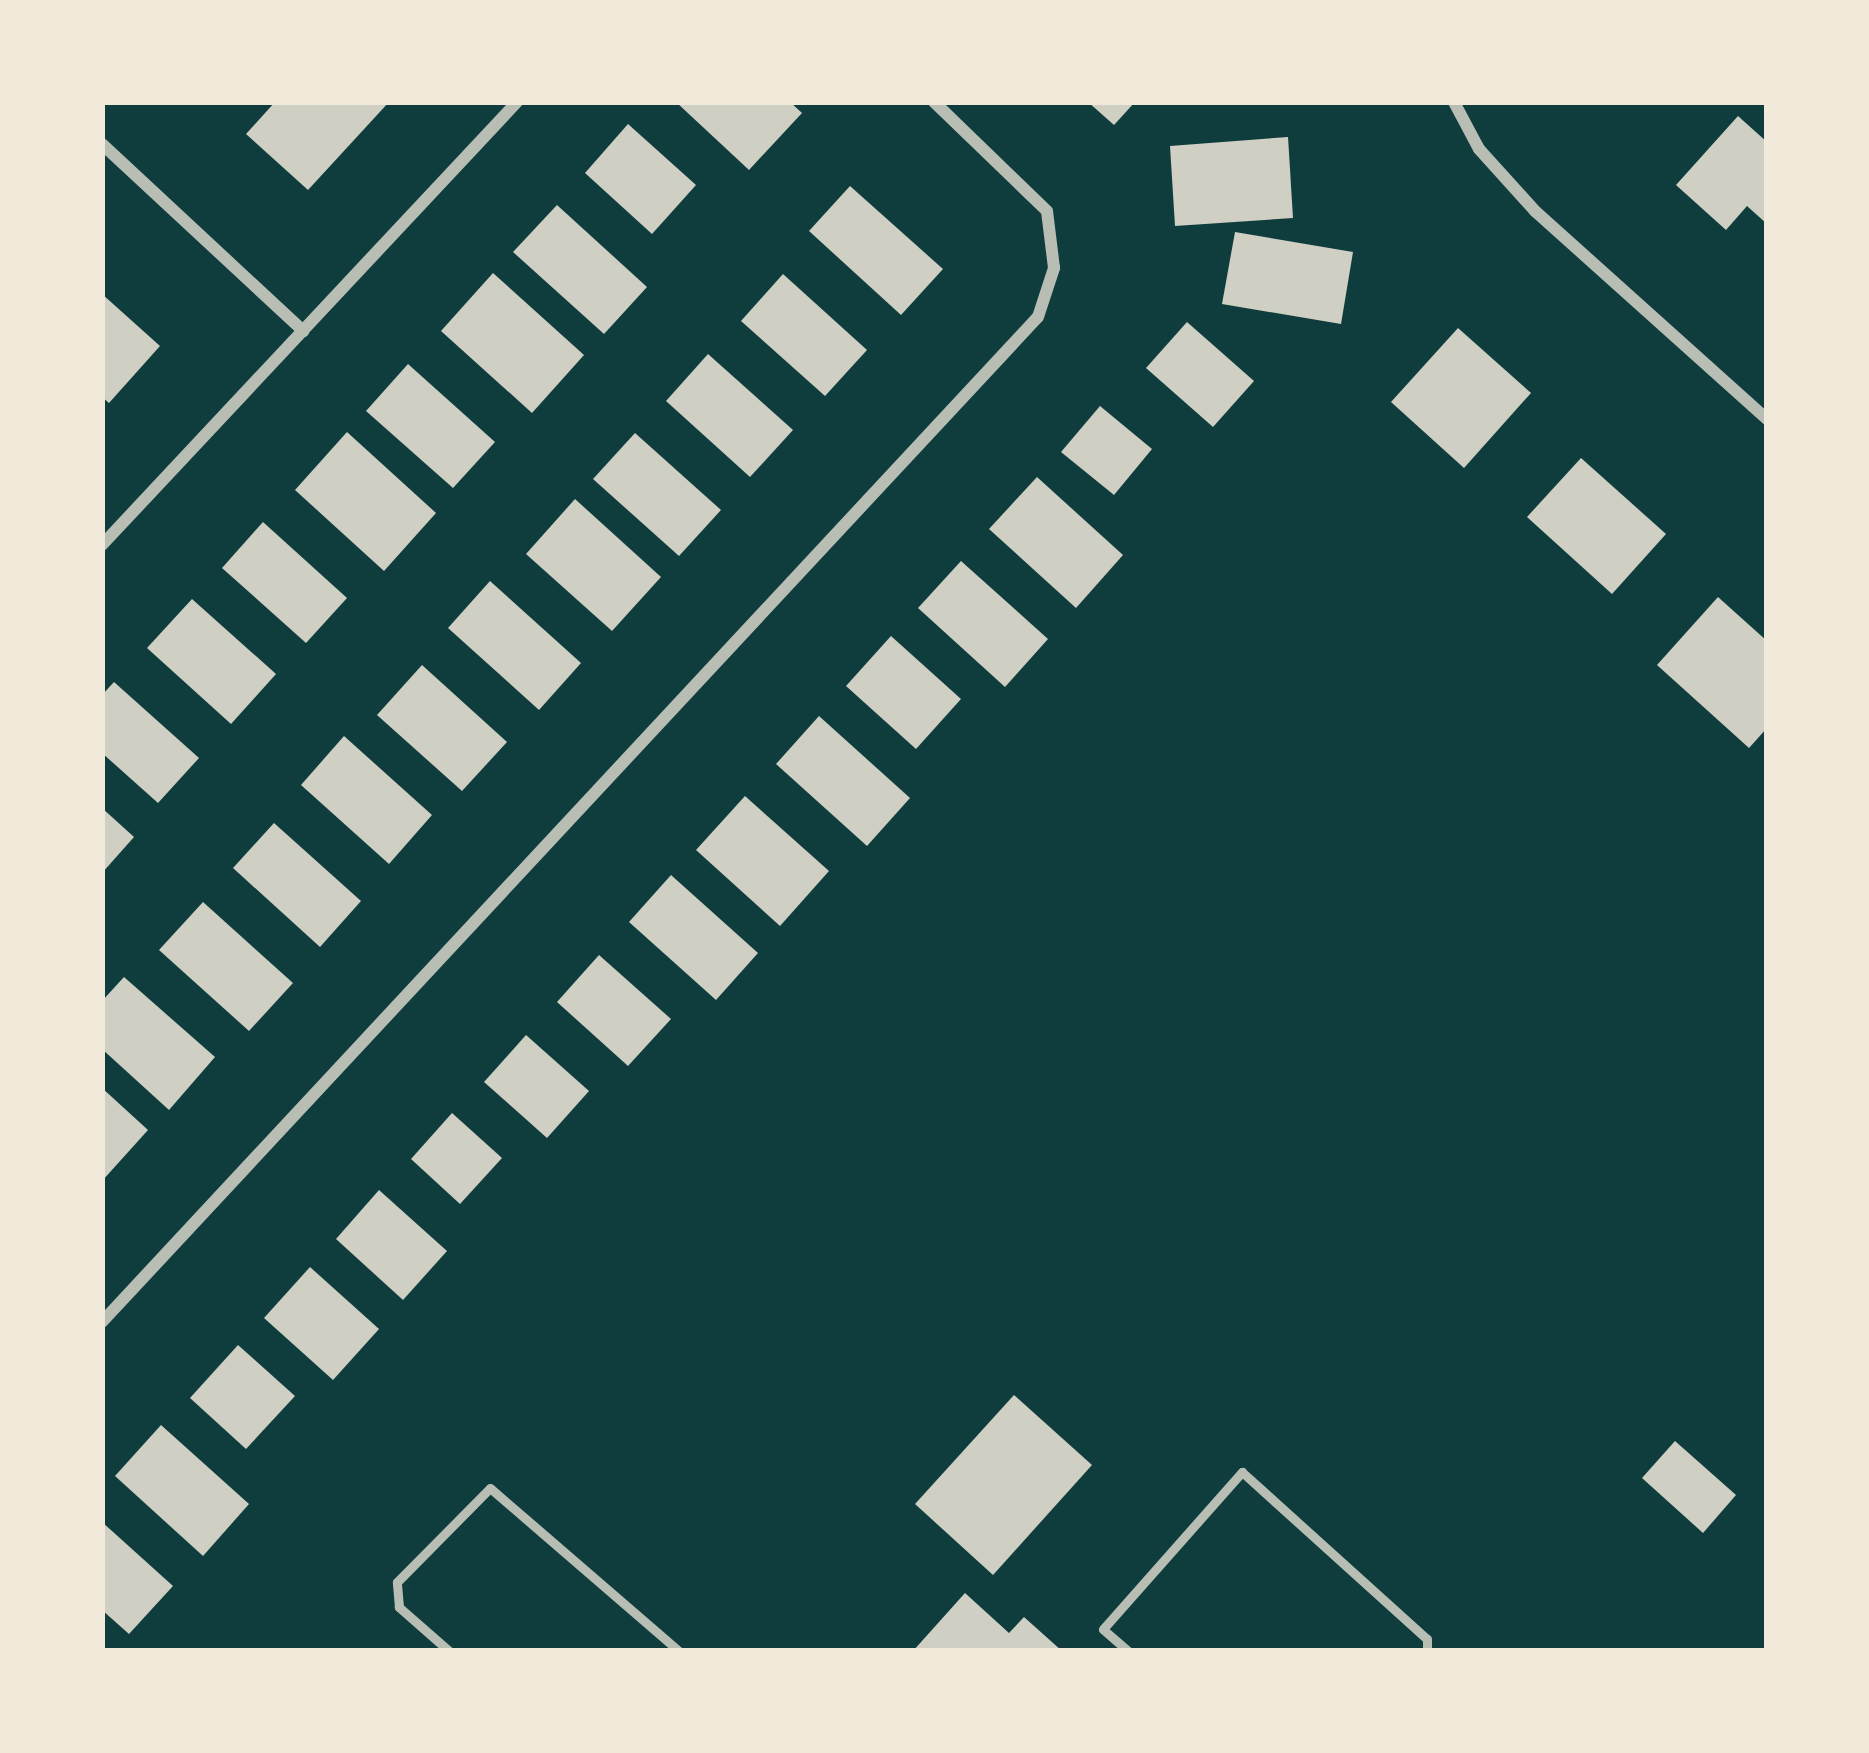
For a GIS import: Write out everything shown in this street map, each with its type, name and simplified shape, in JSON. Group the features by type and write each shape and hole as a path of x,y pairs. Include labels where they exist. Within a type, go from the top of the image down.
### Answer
{"street":[{"path":"102,545 517,102"},
{"path":"102,1322 1038,317 1054,268 1047,211 934,102"},
{"path":"1454,102 1479,149 1535,211 1767,419"},
{"path":"102,144 303,331"}],"lane":[{"path":"1128,1651 1103,1629 1242,1472 1427,1640 1426,1651"},
{"path":"449,1651 399,1606 397,1582 490,1488 679,1651"}],"building":[{"path":"275,102 389,102 308,190 246,134"},
{"path":"676,102 790,102 802,113 749,170"},
{"path":"1088,102 1135,102 1114,125"},
{"path":"1738,116 1767,142 1767,224 1747,206 1726,230 1676,185"},
{"path":"628,124 696,185 652,234 585,173"},
{"path":"1288,137 1293,218 1175,226 1170,146"},
{"path":"850,186 943,269 901,315 809,231"},
{"path":"557,205 647,287 604,334 513,252"},
{"path":"1235,232 1353,252 1341,324 1222,304"},
{"path":"493,273 584,355 532,413 441,331"},
{"path":"783,274 867,350 825,396 741,321"},
{"path":"102,294 160,346 109,403 102,397"},
{"path":"1187,322 1254,381 1213,427 1146,368"},
{"path":"1458,328 1531,393 1464,468 1391,402"},
{"path":"708,354 793,430 750,477 666,401"},
{"path":"408,364 495,442 453,488 366,411"},
{"path":"1100,406 1152,449 1114,495 1061,452"},
{"path":"347,432 436,513 384,571 295,490"},
{"path":"635,433 721,510 679,556 593,479"},
{"path":"1581,458 1666,534 1612,594 1527,517"},
{"path":"1037,477 1123,555 1076,608 989,529"},
{"path":"575,499 661,577 612,631 526,554"},
{"path":"263,522 347,598 306,643 222,568"},
{"path":"961,561 1048,639 1005,687 918,608"},
{"path":"490,581 581,663 539,710 448,628"},
{"path":"1718,597 1767,641 1767,728 1749,748 1657,665"},
{"path":"192,599 276,674 231,724 147,648"},
{"path":"891,636 961,699 916,749 846,686"},
{"path":"422,665 507,742 462,791 377,715"},
{"path":"114,682 199,758 158,803 102,753 102,695"},
{"path":"819,716 910,798 867,846 776,764"},
{"path":"344,736 432,815 389,864 301,785"},
{"path":"745,796 829,871 780,926 696,850"},
{"path":"102,808 134,837 102,873"},
{"path":"274,823 361,901 320,947 233,868"},
{"path":"671,875 758,953 716,1000 629,922"},
{"path":"203,902 293,983 249,1031 159,950"},
{"path":"599,955 671,1019 628,1066 557,1002"},
{"path":"124,977 215,1057 169,1110 102,1049 102,1001"},
{"path":"526,1035 589,1091 547,1138 484,1082"},
{"path":"102,1088 148,1130 102,1181"},
{"path":"452,1113 502,1158 460,1204 411,1159"},
{"path":"379,1190 447,1251 403,1300 336,1239"},
{"path":"310,1267 379,1329 333,1380 264,1318"},
{"path":"238,1345 295,1396 246,1449 190,1398"},
{"path":"1014,1395 1092,1465 993,1575 915,1504"},
{"path":"161,1425 249,1504 203,1556 115,1476"},
{"path":"1675,1441 1736,1495 1703,1533 1642,1478"},
{"path":"102,1522 173,1586 129,1634 102,1610"},
{"path":"965,1593 1009,1633 1024,1617 1062,1651 913,1651"}]}
